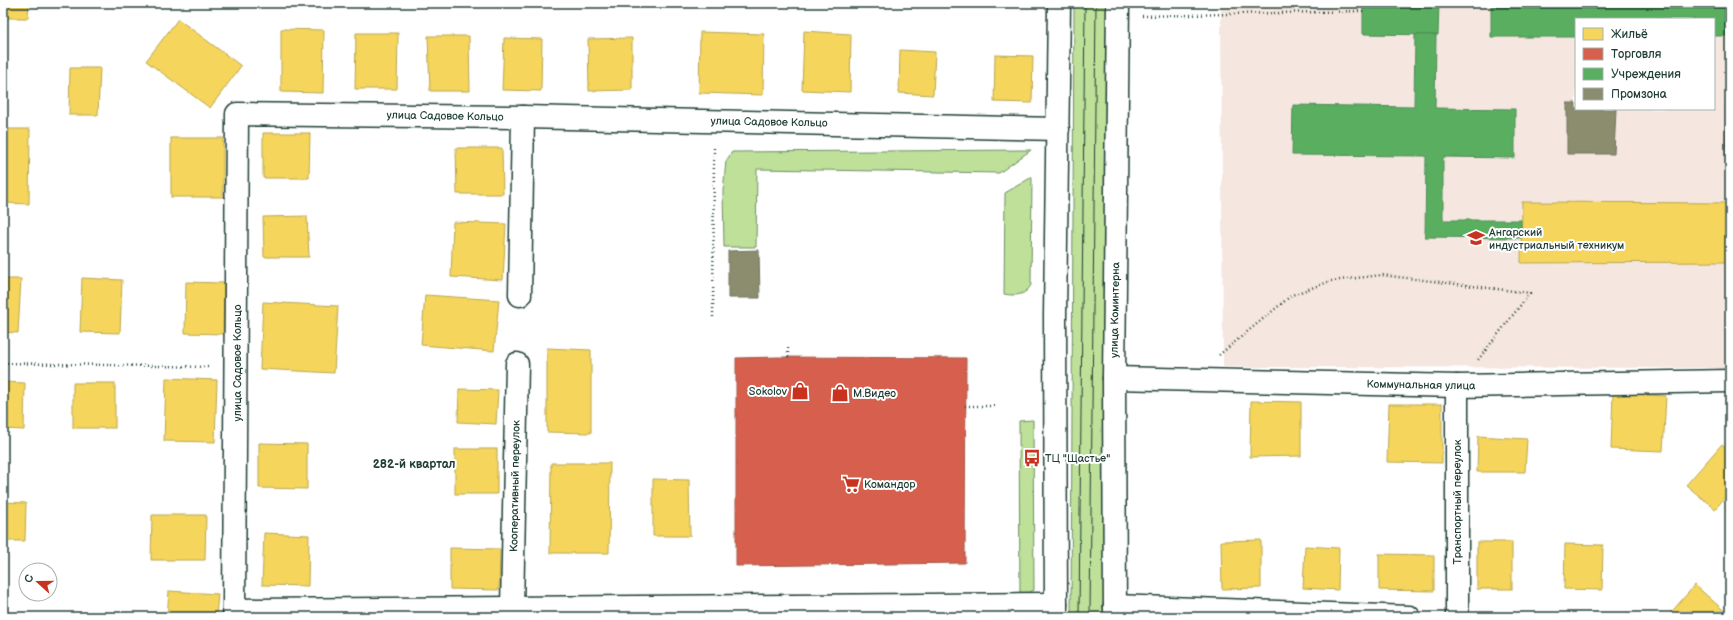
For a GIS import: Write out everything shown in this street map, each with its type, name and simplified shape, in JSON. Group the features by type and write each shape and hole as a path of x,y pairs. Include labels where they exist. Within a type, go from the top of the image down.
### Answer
{"street":[{"path":"1056,611 1055,318 1059,3"},
{"name":"улица Коминтерна","path":"1115,612 1114,378 1118,3"},
{"name":"улица Садовое Кольцо","path":"1056,611 512,608 234,610 237,367 237,114 522,117 1058,129"},
{"path":"520,295 522,117"},
{"name":"Кооперативный переулок","path":"512,608 517,364"},
{"name":"Коммунальная улица","path":"1114,378 1458,386 1729,381"},
{"name":"Транспортный переулок","path":"1457,617 1458,386"},
{"path":"1115,612 1409,617"}],"path":[{"path":"1142,16 1363,12"},
{"path":"713,317 714,121"},
{"path":"1189,380 1292,295 1331,281 1382,275 1530,294 1458,386"},
{"path":"788,347 788,357"},
{"path":"3,363 237,367"},
{"path":"965,406 997,406"}],"shaded area":[{"name":"Ангарский индустриальный техникум","path":"1221,3 1730,3 1730,380 1716,368 1223,367"}],"green space":[{"path":"1074,3 1107,3 1107,617 1071,617"},
{"path":"1031,150 999,173 757,169 756,247 724,247 723,191 726,161 732,152"},
{"path":"1032,177 1031,285 1029,289 1023,293 1012,295 1004,294 1005,193"},
{"path":"1033,420 1034,590 1020,596 1019,421"}],"building: Жильё":[{"path":"3,3 29,3 28,18 3,18"},
{"path":"178,19 241,66 210,108 146,61"},
{"path":"281,29 324,30 323,93 281,92"},
{"path":"804,31 851,34 850,92 802,90"},
{"path":"700,32 764,34 763,95 699,93"},
{"path":"356,33 398,33 397,89 355,89"},
{"path":"428,36 469,36 470,91 430,91"},
{"path":"504,38 542,39 541,91 502,90"},
{"path":"632,38 632,90 589,91 588,39"},
{"path":"900,50 935,52 933,95 899,93"},
{"path":"995,55 1033,56 1032,103 994,102"},
{"path":"70,68 100,68 98,115 69,115"},
{"path":"3,129 30,129 29,204 3,203"},
{"path":"263,133 310,133 309,178 263,178"},
{"path":"171,138 223,138 223,197 171,197"},
{"path":"456,148 502,148 503,194 457,194"},
{"path":"1522,202 1730,203 1730,262 1521,263"},
{"path":"307,216 309,257 264,257 263,217"},
{"path":"453,222 506,224 503,280 451,277"},
{"path":"82,278 122,280 120,333 80,332"},
{"path":"3,279 21,279 18,333 3,332"},
{"path":"186,282 224,283 223,334 185,333"},
{"path":"425,295 499,300 494,351 421,345"},
{"path":"263,302 338,306 334,373 260,369"},
{"path":"547,348 591,350 591,433 547,432"},
{"path":"166,378 217,380 215,442 164,441"},
{"path":"3,382 25,383 24,430 3,429"},
{"path":"73,383 115,383 115,428 73,428"},
{"path":"459,389 498,390 496,424 458,422"},
{"path":"1613,393 1666,396 1663,451 1611,449"},
{"path":"1251,401 1301,402 1301,456 1250,457"},
{"path":"1389,404 1442,404 1442,463 1387,462"},
{"path":"1478,436 1527,439 1525,472 1477,472"},
{"path":"259,443 307,444 307,489 259,488"},
{"path":"1722,444 1730,451 1730,492 1715,509 1686,485"},
{"path":"455,449 497,449 497,494 455,494"},
{"path":"551,463 610,463 609,553 550,553"},
{"path":"653,479 689,480 690,536 653,536"},
{"path":"3,502 26,503 25,541 3,541"},
{"path":"152,515 206,515 205,560 151,560"},
{"path":"264,533 309,535 308,586 262,585"},
{"path":"1261,540 1261,588 1222,589 1221,541"},
{"path":"1477,542 1512,542 1512,589 1477,589"},
{"path":"1565,544 1603,545 1602,590 1564,589"},
{"path":"1305,546 1339,548 1338,590 1303,588"},
{"path":"450,548 500,549 499,590 450,589"},
{"path":"1379,554 1434,555 1434,591 1379,590"},
{"path":"1695,585 1730,616 1730,617 1667,617"},
{"path":"169,591 218,594 216,617 167,617"}],"building: Торговля":[{"name":"Командор","path":"736,358 966,358 965,563 736,566"}],"building: Учреждения":[{"path":"1363,3 1439,3 1438,35 1363,34"},
{"path":"1491,3 1730,3 1730,36 1715,36 1715,18 1575,18 1575,37 1491,37"},
{"path":"1415,35 1436,35 1435,108 1515,109 1515,158 1443,157 1443,220 1521,220 1521,238 1425,237 1426,156 1292,155 1293,105 1414,107"}],"building: Промзона":[{"path":"1567,103 1575,103 1575,110 1616,110 1614,154 1567,154"},
{"path":"1726,105 1730,105 1730,157 1726,157"},
{"path":"759,250 760,298 728,298 728,251"}],"tram line":[{"path":"1079,617 1085,3"},
{"path":"1090,617 1096,3"}],"place":[{"name":"Ангарский индустриальный техникум","path":"1476,238"},
{"name":"Sokolov","path":"800,391"},
{"name":"М.Видео","path":"840,393"},
{"name":"ТЦ \"Щастье\"","path":"1032,458"},
{"name":"Командор","path":"851,484"}],"district":[{"name":"282-й квартал","path":"414,464"}]}
